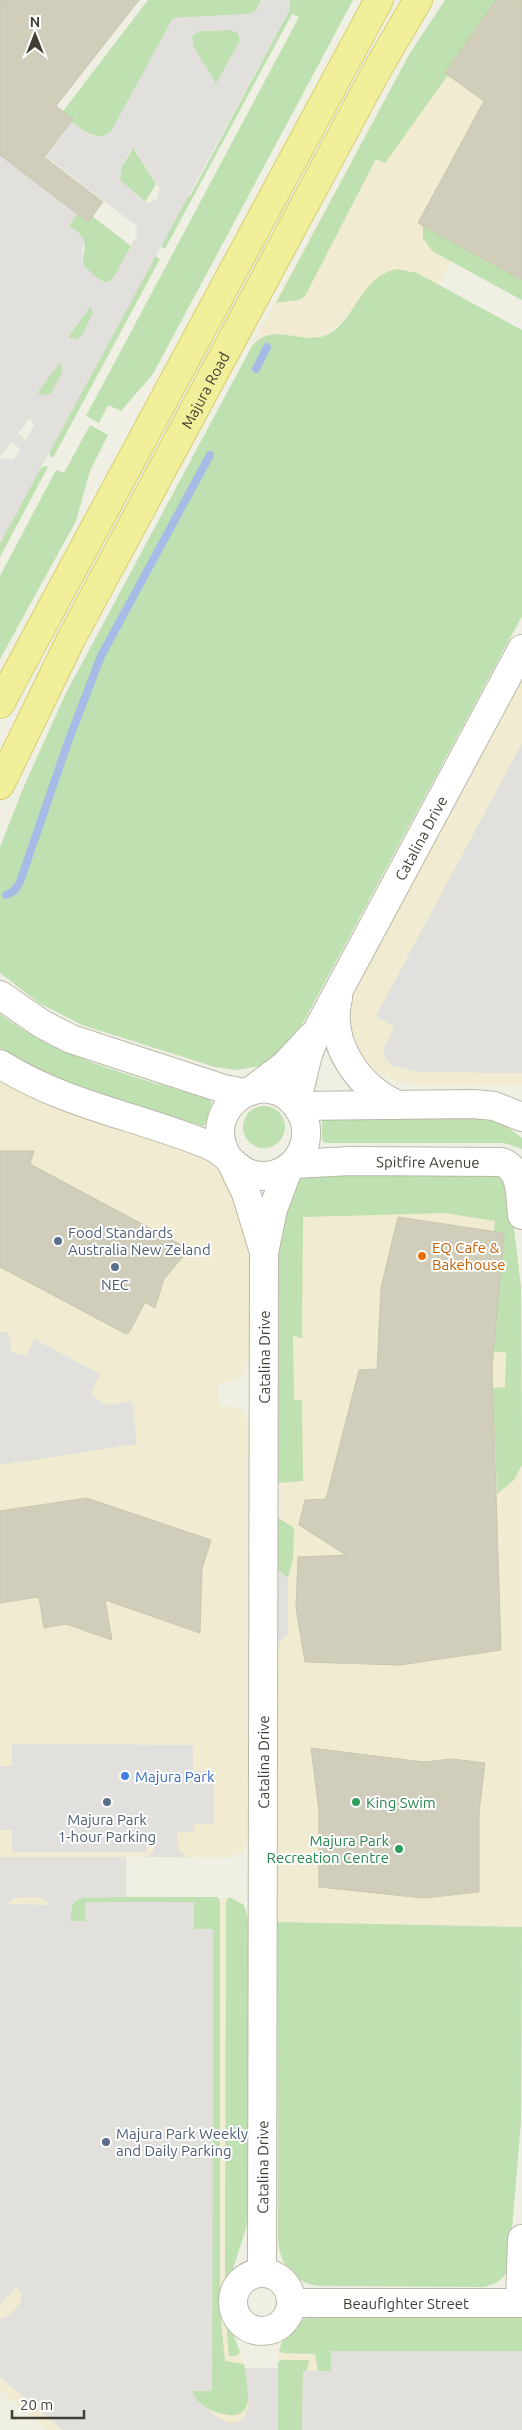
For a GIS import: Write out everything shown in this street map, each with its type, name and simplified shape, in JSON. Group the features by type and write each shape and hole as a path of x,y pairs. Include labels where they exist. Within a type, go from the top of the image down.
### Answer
{"main road":[{"path":"0,704 378,0"},
{"name":"Majura Road","path":"0,785 71,639 376,70 418,0"}],"street":[{"name":"Catalina Drive","path":"296,1105 308,1054 319,1027 522,649"},
{"path":"341,987 335,1017 336,1031 343,1052 368,1085 398,1105"},
{"path":"0,995 42,1024 107,1053 224,1089 248,1092 275,1091 296,1105 305,1122 306,1139 300,1155 291,1166 277,1174 256,1176 242,1171 209,1145 69,1097 0,1064"},
{"name":"Catalina Drive","path":"248,1092 293,1058 319,1027"},
{"path":"229,1160 219,1139 221,1119 232,1101 248,1092"},
{"path":"296,1105 481,1104 500,1108 522,1117"},
{"name":"Catalina Drive","path":"229,1160 246,1193 264,1253"},
{"name":"Spitfire Avenue","path":"291,1166 350,1161 501,1162 512,1166 516,1173 522,1215"},
{"name":"Catalina Drive","path":"262,2272 264,1253 273,1209 291,1166"},
{"path":"521,2303 522,2239"},
{"path":"262,2272 276,2276 283,2282 288,2289 291,2303 285,2320 270,2330 258,2331 242,2323 233,2309 234,2292 243,2279 262,2272"},
{"name":"Beaufighter Street","path":"291,2303 521,2303"}],"shaded area":[{"path":"261,0 290,0 290,9 0,543 0,458 13,460 21,450 12,442 0,457 0,144 82,208 69,226 79,233 84,240 82,260 85,267 102,282 109,282 114,277 137,235 137,229 135,225 45,156 56,106 73,119 71,122 91,136 100,137 110,133 173,18 249,14 256,11","holes":["231,30 238,33 240,41 216,84 193,46 192,36 199,31","131,149 134,149 160,189 156,200 145,202 120,180 121,168","91,306 93,314 82,336 77,340 68,337","60,362 63,372 51,393 45,396 37,393","30,418 34,425 26,440 18,433"]},
{"path":"445,0 522,0 522,300 451,261 438,285 411,271 386,271 376,279 336,328 327,335 311,338 276,334 264,336 255,342 248,352 410,53"},
{"path":"522,679 522,1085 415,1085 391,1080 367,1064 357,1050 349,1025 351,998"},
{"path":"522,743 522,1073 418,1072 394,1066 386,1060 383,1050 394,1027 376,1016"},
{"name":"Majura Park","path":"0,1082 75,1115 205,1156 223,1169 250,1241 249,1359 241,1376 234,1381 218,1384 220,1406 232,1406 242,1411 248,1420 250,1428 249,1840 242,1852 229,1858 126,1857 126,1896 233,1898 242,1903 248,1913 248,2220 228,2283 226,2296 227,2314 245,2368 278,2368 279,2349 287,2333 297,2322 313,2315 522,2315 522,2430 47,2430 0,2391"},
{"path":"496,1175 501,1178 510,1195 521,1288 522,1927 277,1922 279,1216"},
{"path":"8,1332 12,1352 26,1356 34,1339 100,1374 91,1392 92,1396 106,1405 132,1401 137,1444 0,1465 0,1333"},
{"path":"277,1569 288,1578 288,1634 277,1644"},
{"name":"Majura Park 1-hour Parking","path":"12,1744 193,1745 193,1771 214,1771 214,1824 194,1824 193,1832 177,1832 178,1849 187,1857 147,1857 154,1852 154,1832 147,1832 147,1852 12,1852 12,1830 0,1830 0,1766 12,1766"},
{"name":"Majura Park Weekly and Daily Parking","path":"0,1857 126,1857 126,1897 78,1898 71,1907 71,1921 85,1921 85,1902 194,1902 194,1929 213,1929 212,2391 193,2391 193,2394 198,2402 219,2418 229,2423 238,2422 245,2416 249,2403 245,2368 278,2368 278,2430 63,2430 0,2377 0,2319 11,2314 20,2303 22,2295 17,2286 0,2305","holes":["39,1897 46,1900 48,1905 9,1904 11,1900 16,1898"]},
{"path":"331,2351 522,2351 522,2430 302,2430 303,2371 331,2371"}],"green space":[{"path":"148,0 261,0 256,11 249,14 173,18 114,128 104,136 87,133 71,122 73,120 63,111"},
{"path":"290,0 353,0 153,374 121,411 108,405 99,423 86,416 299,17 292,14 165,249 160,246 187,196 190,196 290,9"},
{"path":"445,0 496,0 445,73 448,75 385,163 376,159 305,296 299,300 276,303 410,53"},
{"path":"231,30 238,33 240,41 216,84 193,46 192,36 199,31"},
{"path":"133,148 156,184 145,202 120,180 121,168"},
{"path":"77,214 87,222 92,216 131,246 114,277 109,282 103,282 95,277 84,266 85,244 79,233 69,226"},
{"path":"423,226 522,280 522,300 432,251 423,238"},
{"path":"155,256 160,259 53,458 50,456 50,451"},
{"path":"398,269 417,273 522,330 522,616 291,1045 261,1066 237,1070 215,1067 82,1025 39,1003 0,973 0,847 24,786 66,693 252,346 260,339 269,335 279,334 309,338 329,334 338,328 367,288 376,279 386,272"},
{"path":"91,306 93,314 82,336 77,340 67,337"},
{"path":"60,362 63,372 51,393 44,396 37,393"},
{"path":"90,425 108,435 90,471 76,521 0,659 0,576 56,470 64,473"},
{"path":"45,466 48,467 0,557 0,543 40,469"},
{"path":"0,1014 48,1044 100,1066 209,1099 212,1103 205,1124 203,1126 98,1095 72,1086 23,1063 0,1048"},
{"path":"260,1106 268,1106 279,1112 285,1127 279,1142 268,1148 260,1148 249,1142 243,1131 243,1123 249,1112"},
{"path":"474,1116 494,1121 511,1130 522,1138 522,1149 504,1143 325,1143 322,1140 322,1119"},
{"path":"308,1174 496,1175 505,1184 510,1195 521,1288 522,1465 514,1480 497,1494 493,1388 505,1387 506,1353 493,1351 504,1233 494,1231 495,1221 445,1213 303,1217 302,1338 293,1336 294,1400 302,1400 303,1481 278,1483 279,1223 296,1181"},
{"path":"277,1517 294,1528 293,1558 288,1578 277,1569"},
{"path":"85,1897 218,1897 220,1902 220,2311 225,2361 244,2364 247,2377 248,2399 246,2407 241,2413 233,2415 222,2414 199,2403 193,2394 193,2391 212,2390 213,1929 194,1929 194,1902 85,1903 85,1921 71,1921 74,1902"},
{"path":"229,1897 244,1905 249,1922 249,2208 246,2228 225,2294 226,1902"},
{"path":"277,1922 522,1927 521,2122 509,2265 506,2274 497,2282 484,2287 319,2286 302,2281 285,2265 278,2241"},
{"path":"225,2313 240,2352 236,2356 229,2356"},
{"path":"313,2315 522,2315 522,2351 332,2351 331,2371 318,2371 315,2354 283,2353 279,2351 284,2338 291,2328"},
{"path":"282,2360 309,2360 307,2371 303,2371 302,2430 278,2430 278,2362"}],"building":[{"path":"0,0 139,0 56,106 73,119 44,157 103,202 88,222 0,155"},
{"path":"496,0 522,0 522,280 418,223 484,101 445,73"},
{"path":"0,1151 34,1151 30,1164 187,1248 185,1250 187,1252 164,1279 155,1308 145,1302 130,1331 126,1334 0,1267"},
{"path":"398,1217 504,1233 492,1367 501,1650 400,1665 305,1662 296,1608 298,1557 346,1555 299,1525 305,1500 326,1499 359,1370 377,1369 381,1288"},
{"path":"87,1498 211,1540 202,1569 200,1633 105,1600 112,1640 66,1624 44,1628 39,1597 0,1603 0,1511"},
{"name":"Majura Park Recreation Centre","path":"311,1748 424,1762 452,1759 485,1763 479,1812 479,1892 424,1898 319,1887 319,1811"}],"waterway":[{"path":"256,369 267,347"},
{"path":"6,895 14,891 20,882 68,742 101,656 210,455"}],"place":[{"name":"Food Standards Australia New Zeland","path":"58,1241"},
{"name":"EQ Cafe & Bakehouse","path":"422,1256"},
{"name":"NEC","path":"115,1267"},
{"name":"Majura Park","path":"125,1776"},
{"name":"Majura Park 1-hour Parking","path":"107,1802"},
{"name":"King Swim","path":"356,1802"},
{"name":"Majura Park Recreation Centre","path":"399,1849"},
{"name":"Majura Park Weekly and Daily Parking","path":"106,2142"}]}
